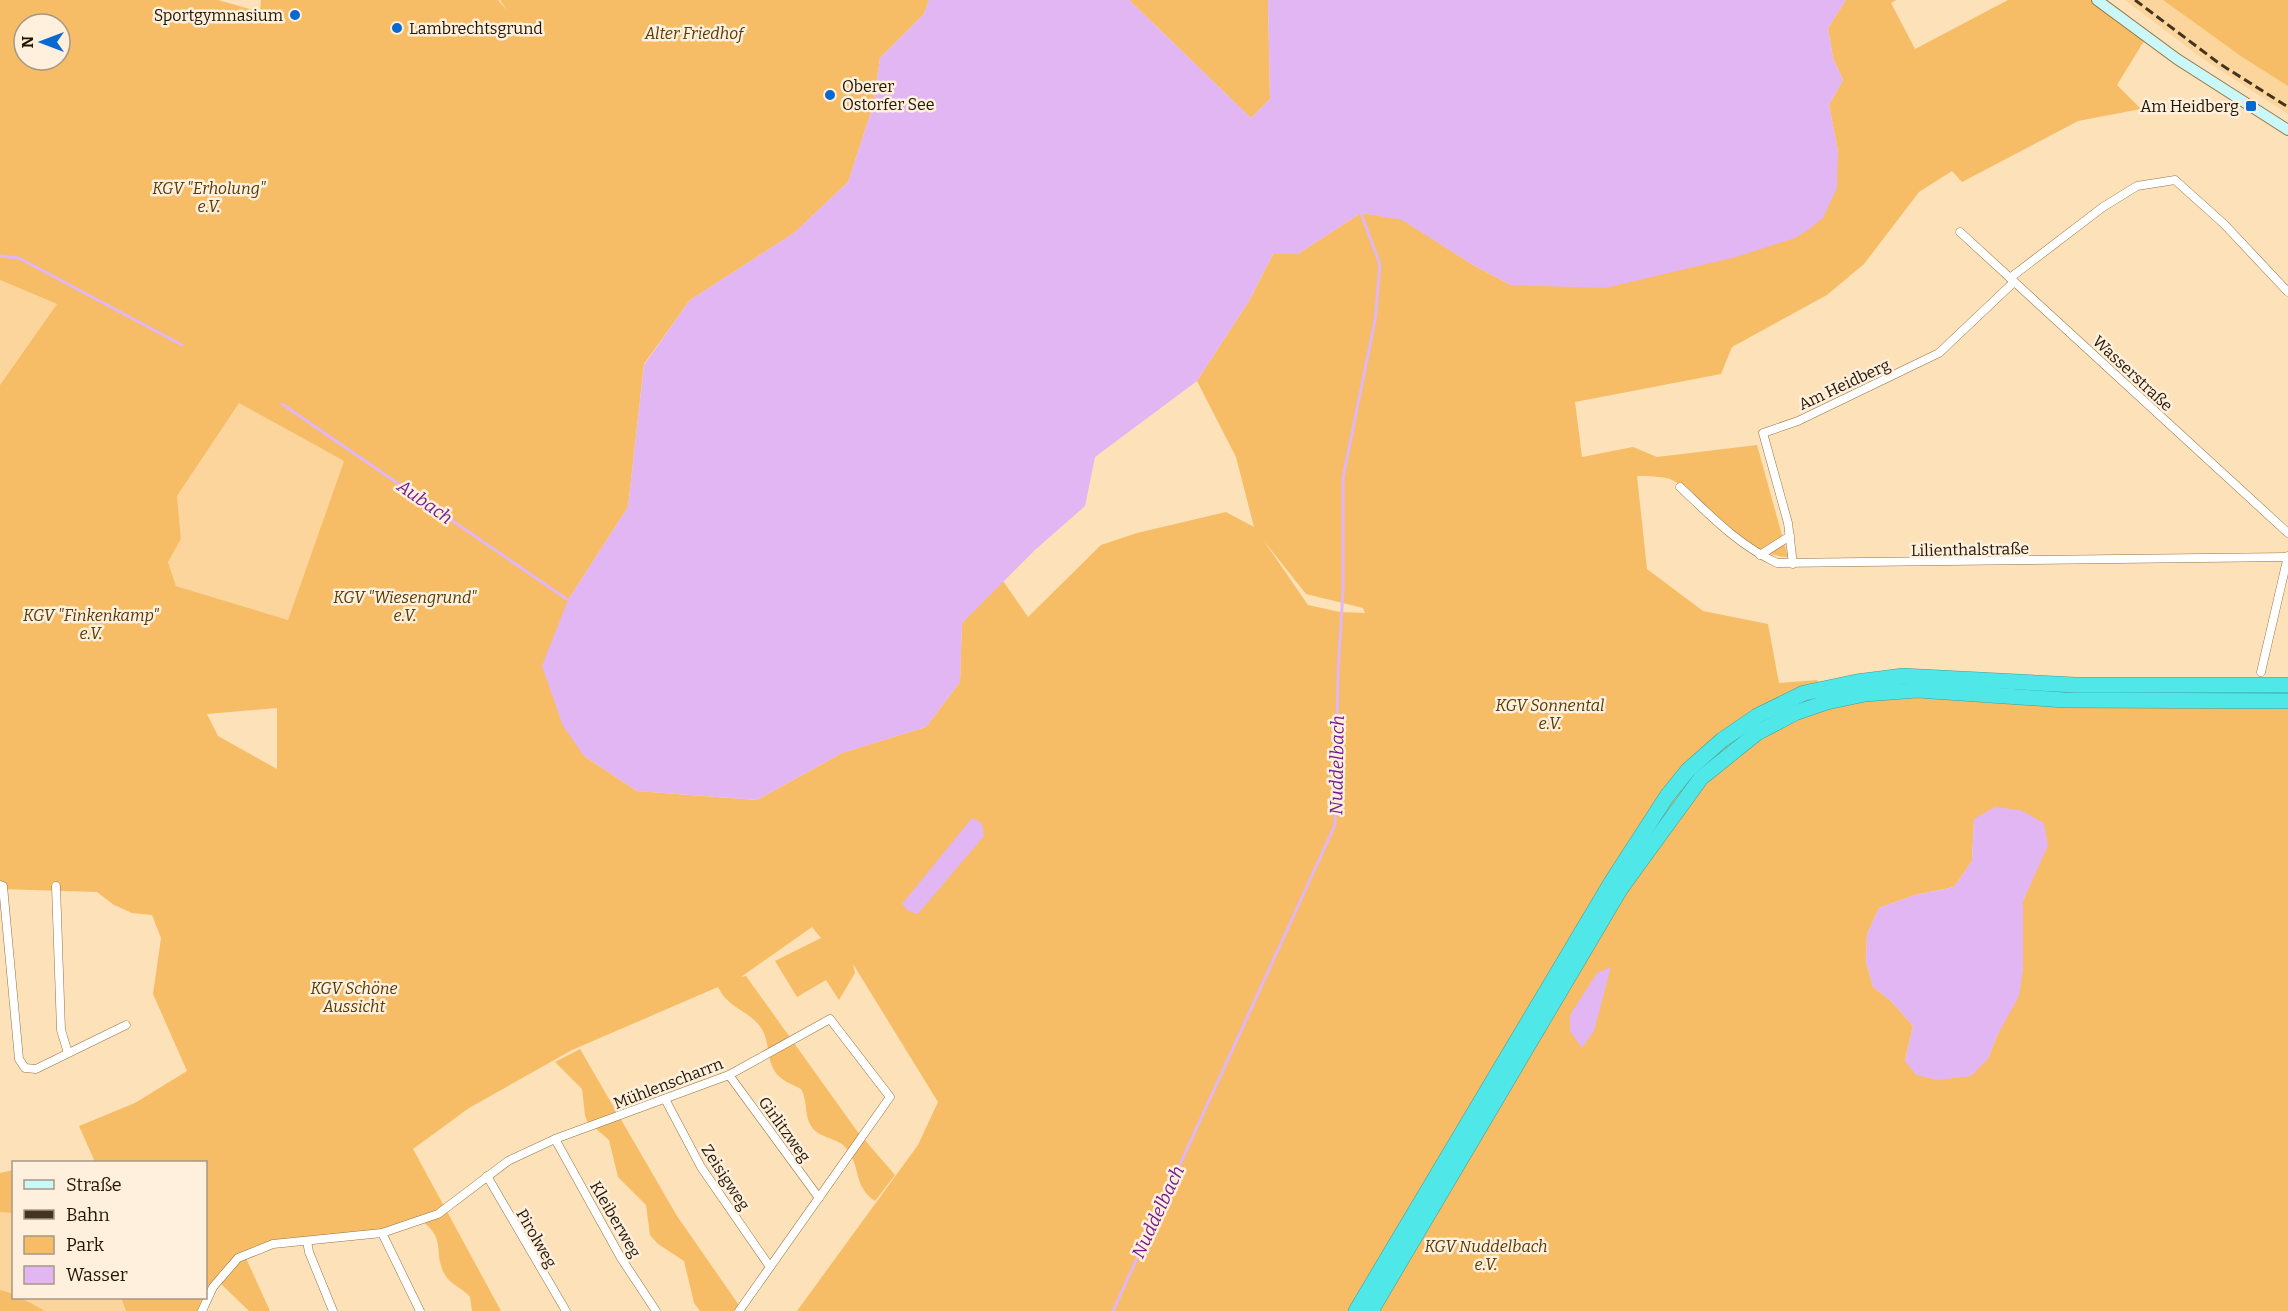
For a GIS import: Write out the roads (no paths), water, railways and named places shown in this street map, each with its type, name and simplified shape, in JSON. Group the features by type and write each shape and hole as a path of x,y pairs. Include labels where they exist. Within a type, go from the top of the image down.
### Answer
{"highway":[{"path":"1356,1311 1612,881 1667,796 1688,770 1722,740 1757,716 1804,693 1856,682 1903,676 2076,685 2288,685"},
{"path":"1371,1311 1621,888 1701,778 1757,733 1795,713 1827,702 1865,694 1917,690 2064,700 2288,701"}],"street":[{"path":"2097,0 2177,59 2288,130"},
{"name":"Am Heidberg","path":"1793,564 1790,536 1763,433 1798,421 1939,353 2012,280 2103,207 2137,186 2175,180 2224,224 2288,292"},
{"name":"Wasserstraße","path":"1960,232 2288,533"},
{"name":"Lilienthalstraße","path":"1680,487 1732,537 1777,563 2288,556"},
{"path":"1760,555 1790,536"},
{"path":"2261,672 2288,556"},
{"path":"0,885 3,886 19,1059 25,1068 36,1069 126,1025"},
{"path":"56,886 61,1030 68,1053"},
{"name":"Mühlenscharrn","path":"202,1311 213,1287 238,1258 273,1244 382,1233 438,1214 508,1161 555,1139 729,1075 830,1019 890,1097 739,1311"},
{"name":"Girlitzweg","path":"729,1075 819,1198"},
{"name":"Zeisigweg","path":"665,1099 701,1167 770,1267"},
{"name":"Kleiberweg","path":"555,1139 621,1258 656,1311"},
{"name":"Pirolweg","path":"487,1176 566,1311"},
{"path":"382,1233 420,1311"},
{"path":"307,1241 309,1252 333,1311"}],"water":[{"name":"Oberer Ostorfer See","path":"929,0 1129,0 1251,118 1270,99 1268,0 1846,0 1828,28 1833,58 1843,80 1829,105 1838,151 1837,188 1823,218 1795,238 1736,257 1605,288 1511,285 1473,265 1402,220 1361,213 1298,254 1273,254 1249,301 1197,381 1095,457 1085,506 1035,550 962,623 960,682 926,727 842,753 757,800 637,791 584,756 563,726 542,666 568,600 628,507 644,365 690,300 794,233 848,182 873,106 880,58 924,14"},
{"path":"1995,807 2020,810 2044,823 2048,846 2023,901 2023,970 2019,996 1998,1034 1988,1059 1971,1076 1937,1080 1916,1075 1905,1061 1913,1026 1891,1001 1873,987 1866,962 1867,934 1879,908 1915,895 1954,887 1972,861 1974,819"},
{"path":"972,818 982,823 984,836 918,914 908,911 902,904"},
{"path":"1611,967 1594,1031 1582,1048 1570,1031 1570,1015 1597,973"}],"waterway":[{"name":"Nuddelbach","path":"1113,1311 1335,825 1338,673 1343,591 1343,478 1375,320 1380,265 1361,213"},
{"name":"Aubach","path":"0,256 19,258 182,345"},
{"name":"Aubach","path":"282,404 568,600"}],"railway":[{"path":"2135,0 2220,64 2288,107"}],"place":[{"name":"Sportgymnasium","path":"295,15"},
{"name":"Lambrechtsgrund","path":"397,28"},
{"name":"Oberer Ostorfer See","path":"830,95"},
{"name":"Am Heidberg","path":"2251,106"}],"park label":[{"name":"Alter Friedhof","path":"694,33"},
{"name":"KGV \"Erholung\" e.V.","path":"209,197"},
{"name":"KGV \"Wiesengrund\" e.V.","path":"405,606"},
{"name":"KGV \"Finkenkamp\" e.V.","path":"91,624"},
{"name":"KGV Sonnental e.V.","path":"1550,714"},
{"name":"KGV Schöne Aussicht","path":"354,997"},
{"name":"KGV Nuddelbach e.V.","path":"1486,1255"}]}
